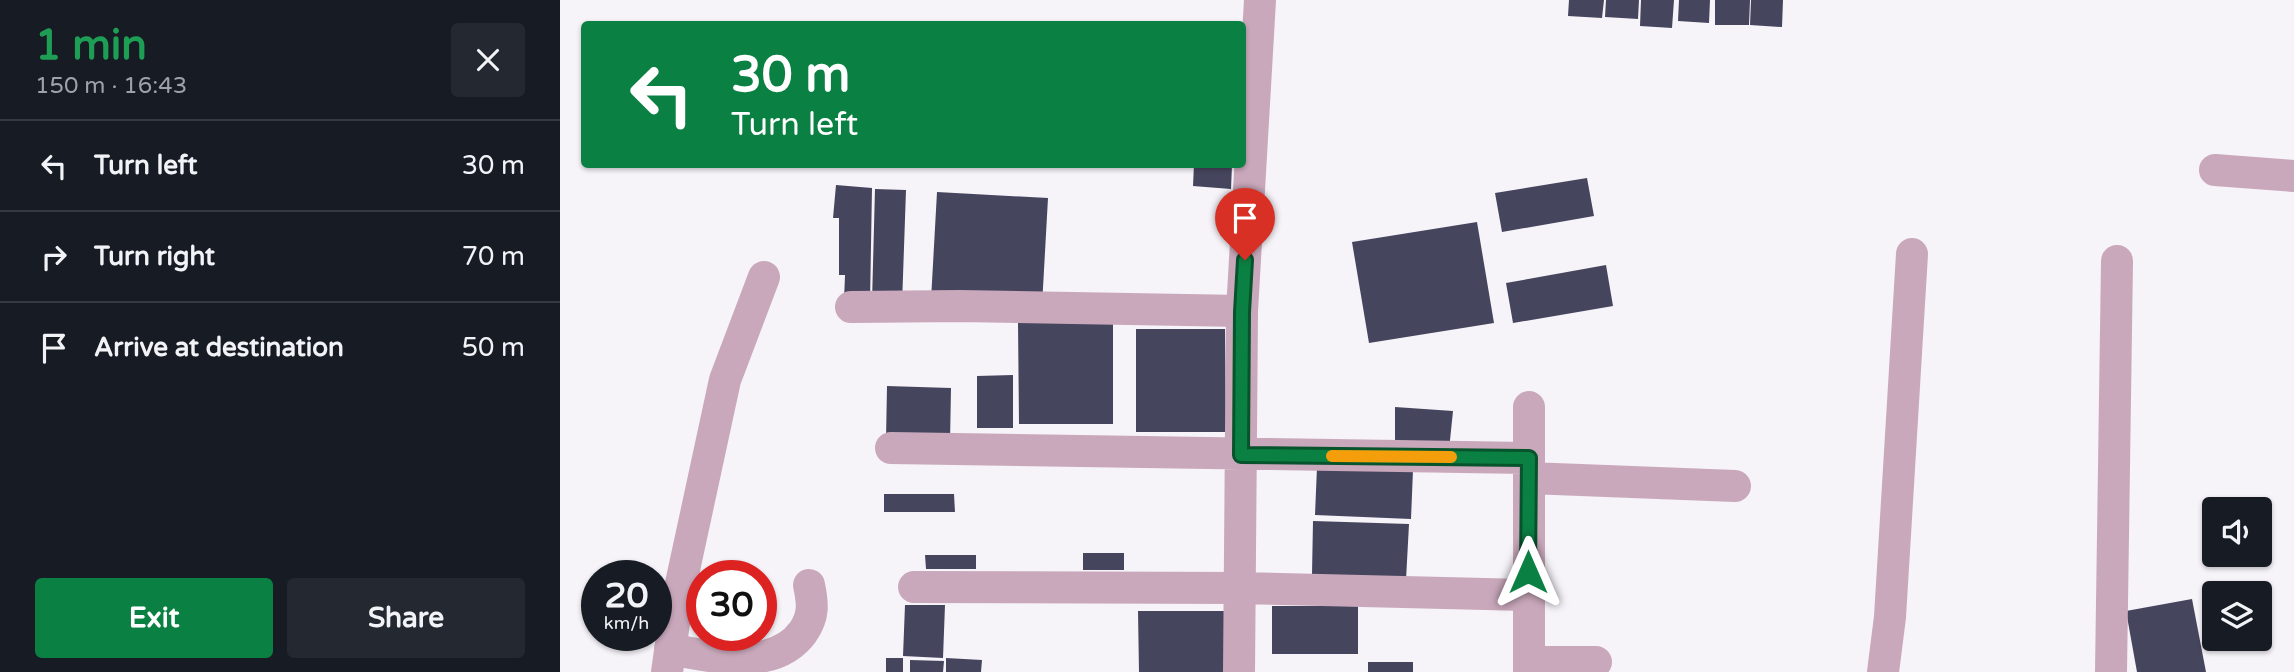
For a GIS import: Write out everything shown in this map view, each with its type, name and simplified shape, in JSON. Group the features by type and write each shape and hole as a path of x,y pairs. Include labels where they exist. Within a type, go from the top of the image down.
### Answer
{"street":[{"path":"1239,672 1242,312 1260,0"},
{"path":"2215,170 2294,176"},
{"path":"1883,672 1913,254"},
{"path":"2111,672 2117,261"},
{"path":"764,277 725,380 677,602 669,661 762,659 779,654 798,639 810,621 814,605 809,585"},
{"path":"852,307 960,306 1242,312"},
{"path":"1529,407 1529,667 1596,662"},
{"path":"891,448 1241,455 1529,468 1735,486"},
{"path":"914,587 1240,588 1528,595"}],"building":[{"path":"1569,0 1604,0 1602,18 1568,16"},
{"path":"1606,0 1639,0 1638,19 1605,17"},
{"path":"1641,0 1674,0 1672,28 1640,26"},
{"path":"1679,0 1710,0 1709,23 1678,21"},
{"path":"1715,0 1750,0 1749,25 1715,25"},
{"path":"1751,0 1783,0 1782,27 1750,25"},
{"path":"1194,168 1232,168 1231,189 1193,186"},
{"path":"1587,178 1594,216 1502,232 1495,193"},
{"path":"836,185 872,188 870,303 844,301 845,275 839,275 839,218 833,218"},
{"path":"875,189 906,190 902,305 872,302"},
{"path":"937,192 1048,198 1042,306 931,300"},
{"path":"1477,222 1494,323 1369,343 1352,242"},
{"path":"1606,265 1613,306 1513,323 1506,283"},
{"path":"1018,323 1113,323 1113,424 1019,424"},
{"path":"1136,329 1225,329 1226,432 1136,432"},
{"path":"1013,375 1013,428 977,428 977,376"},
{"path":"887,386 951,388 950,442 886,440"},
{"path":"1395,407 1453,411 1449,450 1395,446"},
{"path":"1317,467 1413,470 1411,519 1315,515"},
{"path":"884,494 954,494 955,512 884,512"},
{"path":"1313,521 1409,524 1406,580 1312,574"},
{"path":"1083,553 1124,553 1124,570 1083,570"},
{"path":"925,555 976,555 976,569 926,569"},
{"path":"2192,599 2206,672 2137,672 2126,611"},
{"path":"905,605 945,605 943,658 903,656"},
{"path":"1272,606 1358,606 1358,654 1272,654"},
{"path":"1138,611 1226,611 1226,672 1139,672"},
{"path":"886,658 903,658 903,672 886,672"},
{"path":"946,658 982,660 981,672 946,672"},
{"path":"910,660 944,661 943,672 910,672"},
{"path":"1368,662 1413,662 1413,672 1368,672"}],"slow traffic":[{"path":"1332,456 1451,457"}],"route":[{"path":"1245,260 1241,455 1529,458 1528,572"}]}
